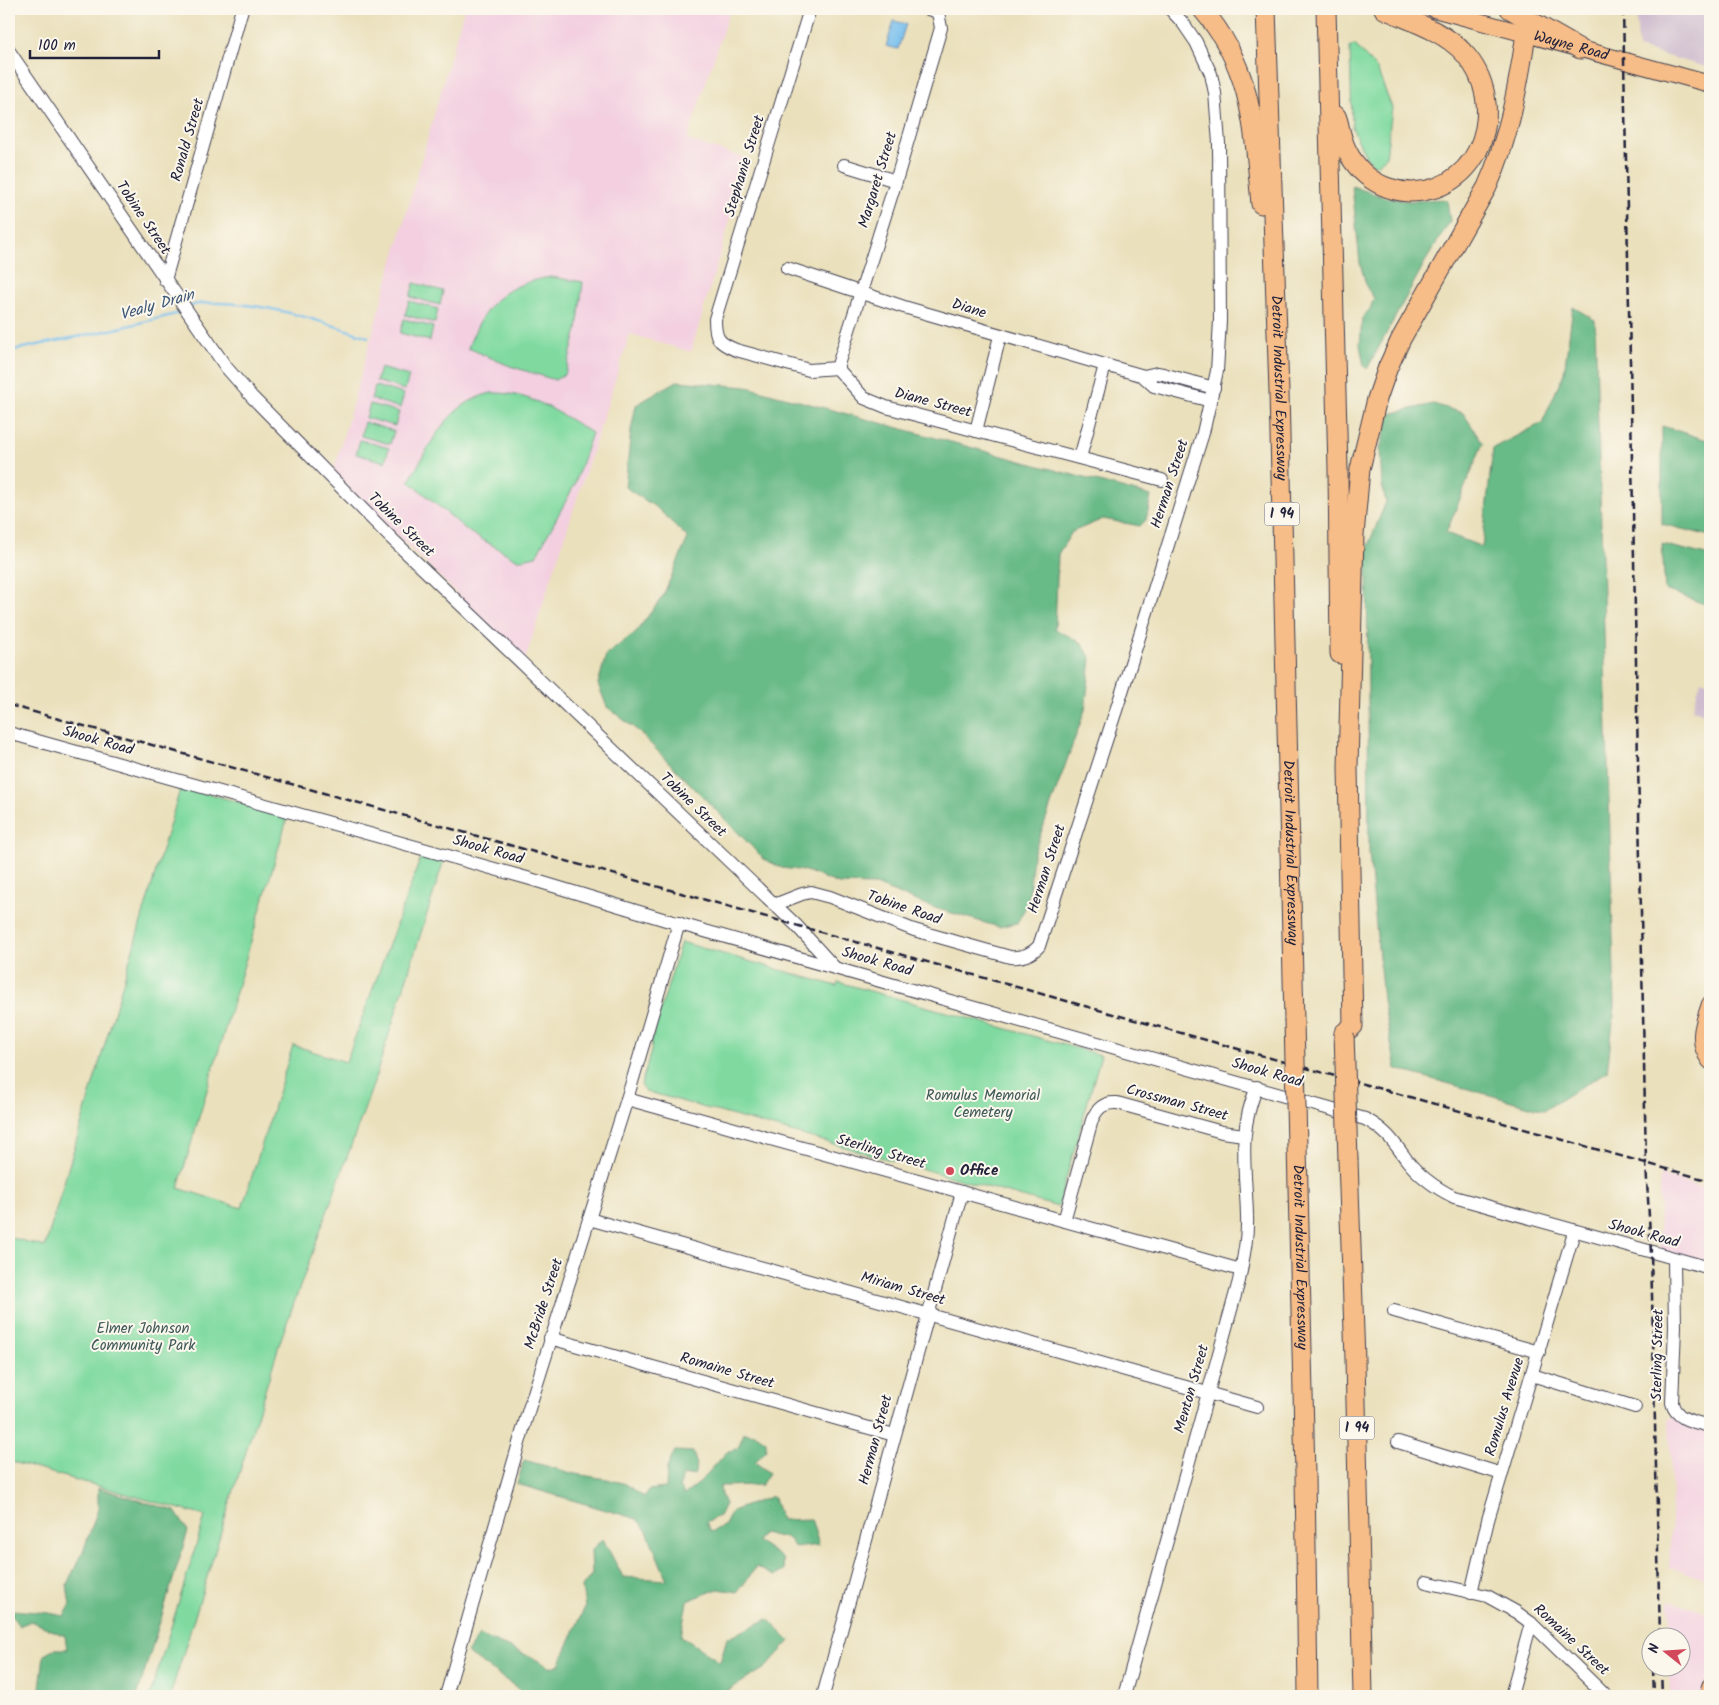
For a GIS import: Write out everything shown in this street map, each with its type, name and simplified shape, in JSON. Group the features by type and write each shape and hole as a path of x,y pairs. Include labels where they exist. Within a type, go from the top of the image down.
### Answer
{"highway":[{"path":"1202,9 1215,26 1235,62 1247,91 1253,119 1264,235 1268,334 1279,392"},
{"name":"Detroit Industrial Expressway","path":"1266,9 1279,392 1305,1474 1308,1696"},
{"name":"I 94","path":"1326,9 1338,469 1344,1033 1355,1360 1363,1696"},
{"path":"1329,104 1338,119 1341,135 1352,160 1368,177 1380,185 1405,192 1428,190 1452,180 1471,163 1483,137 1487,115 1484,92 1471,62 1453,43 1440,34 1384,9"},
{"path":"1510,9 1580,49"},
{"path":"1344,1033 1353,1026 1348,767 1354,535 1360,470 1377,399 1388,367 1401,339 1487,187 1497,165 1512,114 1526,34"},
{"path":"1302,1696 1305,1536"}],"main road":[{"name":"Wayne Road","path":"1434,9 1710,84"},
{"path":"1710,1004 1701,1039 1705,1053 1710,1061"},
{"path":"1708,1696 1710,1686"}],"street":[{"name":"Ronald Street","path":"166,280 242,9"},
{"name":"Stephanie Street","path":"810,9 724,286 715,319 715,333 726,346 770,360 808,370 836,368"},
{"name":"Margaret Street","path":"836,368 896,181 942,28 938,12 928,9"},
{"name":"Herman Street","path":"1025,956 1039,946 1047,923 1189,478 1214,388 1220,322 1219,143 1216,102 1211,74 1205,60 1187,29 1170,9"},
{"name":"Tobine Street","path":"9,51 226,367 271,418 391,538 796,925 834,967"},
{"path":"844,165 896,181"},
{"name":"Diane","path":"787,268 1000,336 1144,376 1157,373 1163,374 1214,388"},
{"path":"976,431 1000,336"},
{"path":"1080,458 1105,365"},
{"name":"Diane Street","path":"836,368 864,398 872,403 1162,480"},
{"name":"Diane","path":"1144,376 1154,386 1211,401"},
{"name":"Shook Road","path":"9,733 527,878 1257,1087 1371,1122 1389,1136 1416,1170 1435,1186 1454,1197 1574,1232 1710,1268"},
{"name":"Tobine Road","path":"774,905 811,892 830,897 914,930 1010,957 1025,956"},
{"name":"McBride Street","path":"446,1696 550,1338 627,1099 679,923"},
{"name":"Menton Street","path":"1124,1696 1241,1270 1246,1246 1247,1217 1243,1155 1244,1135 1249,1106 1257,1087"},
{"name":"Sterling Street","path":"627,1099 1241,1270"},
{"name":"Crossman Street","path":"1064,1221 1092,1120 1095,1113 1102,1106 1117,1103 1222,1132 1244,1135"},
{"name":"Herman Street","path":"823,1696 962,1192"},
{"name":"Miriam Street","path":"589,1219 1257,1406"},
{"name":"Romulus Avenue","path":"1472,1593 1482,1544 1574,1232"},
{"name":"Sterling Street","path":"1674,1259 1676,1327 1672,1403 1678,1415 1686,1420 1710,1426"},
{"path":"1394,1311 1539,1352"},
{"name":"Romaine Street","path":"550,1338 894,1435"},
{"name":"Sterling Street","path":"1532,1375 1635,1406"},
{"path":"1398,1442 1502,1474"},
{"name":"Romaine Street","path":"1426,1582 1486,1596 1500,1602 1531,1623 1606,1696"},
{"path":"1511,1696 1531,1623"}],"shaded area":[{"path":"464,9 730,9 687,140 748,159 691,352 630,334 525,660 333,473"},
{"path":"1636,9 1710,9 1710,68 1638,48"},
{"path":"1701,680 1710,683 1710,715 1692,710"},
{"path":"1660,1175 1710,1190 1710,1264 1659,1250"},
{"path":"1674,1417 1710,1422 1710,1580 1669,1567 1672,1497 1669,1420"},
{"path":"1669,1601 1710,1613 1710,1668 1702,1696 1671,1696 1670,1678 1692,1678 1692,1628 1670,1628"}],"green space":[{"path":"1355,45 1377,69 1392,108 1386,157 1375,166 1366,157 1352,127 1350,46"},
{"path":"1352,186 1397,200 1447,200 1450,221 1425,262 1367,369 1364,366 1360,345 1362,318 1370,309 1374,298 1367,288 1360,263"},
{"path":"551,277 583,282 577,330 565,374 555,380 510,366 468,348 481,319 498,299 520,285"},
{"path":"414,283 443,291 440,305 410,297"},
{"path":"409,301 438,309 435,323 405,315"},
{"path":"1573,307 1595,320 1615,1007 1607,1071 1544,1110 1396,1069 1383,1000 1369,852 1367,548 1386,502 1382,485 1380,449 1390,414 1433,404 1463,413 1483,443 1446,533 1482,547 1493,448 1542,423 1564,373"},
{"path":"404,319 433,327 430,341 400,333"},
{"path":"380,368 409,376 405,390 376,381"},
{"path":"677,381 747,387 1151,496 1146,520 1140,526 1103,519 1072,532 1058,554 1055,629 1082,643 1091,659 1085,710 1033,855 1028,903 1017,923 999,927 935,908 875,885 839,884 806,871 782,868 764,859 637,730 607,707 598,684 606,655 636,632 663,596 688,538 657,508 625,487 631,430 636,405"},
{"path":"375,386 404,394 400,408 371,399"},
{"path":"491,393 520,396 532,400 556,411 592,433 574,486 536,556 518,560 469,532 409,481 441,427 451,416 475,398"},
{"path":"370,404 399,412 395,426 366,418"},
{"path":"364,422 394,431 390,444 361,436"},
{"path":"1662,426 1710,441 1710,536 1662,524"},
{"path":"360,440 389,448 385,462 356,454"},
{"path":"1662,544 1710,556 1710,606 1665,590"},
{"name":"Elmer Johnson Community Park","path":"181,786 288,816 178,1188 242,1208 293,1045 346,1062 422,854 444,860 372,1088 281,1339 170,1696 150,1696 205,1516 9,1461 9,1237 45,1247"},
{"name":"Romulus Memorial Cemetery","path":"681,942 837,986 838,982 1101,1055 1058,1207 645,1091 641,1085 651,1051 652,1039"},
{"path":"744,1433 756,1434 766,1441 766,1451 755,1462 769,1473 761,1485 720,1486 725,1504 719,1516 706,1522 711,1532 725,1525 732,1511 773,1496 781,1520 811,1519 819,1545 795,1548 789,1539 763,1533 757,1541 782,1558 784,1571 774,1576 756,1567 738,1592 718,1589 687,1601 681,1636 720,1662 727,1638 768,1619 790,1641 765,1668 719,1696 521,1696 523,1692 467,1653 479,1635 550,1667 559,1665 585,1607 582,1587 592,1574 591,1550 603,1539 623,1577 667,1580 647,1531 637,1519 517,1484 524,1460 575,1474 626,1484 644,1497 649,1490 666,1488 667,1468 675,1451 693,1452 697,1465 694,1475 682,1476 680,1487 684,1495 697,1485 727,1452 738,1448"},
{"path":"98,1488 175,1511 188,1531 137,1696 39,1696 44,1655 55,1649 67,1649 65,1636 31,1621 19,1626 12,1616 11,1610 64,1616 70,1606 67,1584 84,1549 98,1509"}],"water":[{"path":"894,21 906,24 898,49 886,46"}],"waterway":[{"name":"Vealy Drain","path":"189,307 208,303 257,306 313,319 368,337"},
{"name":"Vealy Drain","path":"9,351 115,329 182,311"}],"railway":[{"path":"1623,9 1646,1163 1651,1253 1660,1628"},
{"path":"9,705 1710,1181"},
{"path":"1653,1678 1654,1696"},
{"path":"1661,1678 1662,1696"}],"place":[{"name":"Office","path":"950,1171"}]}
